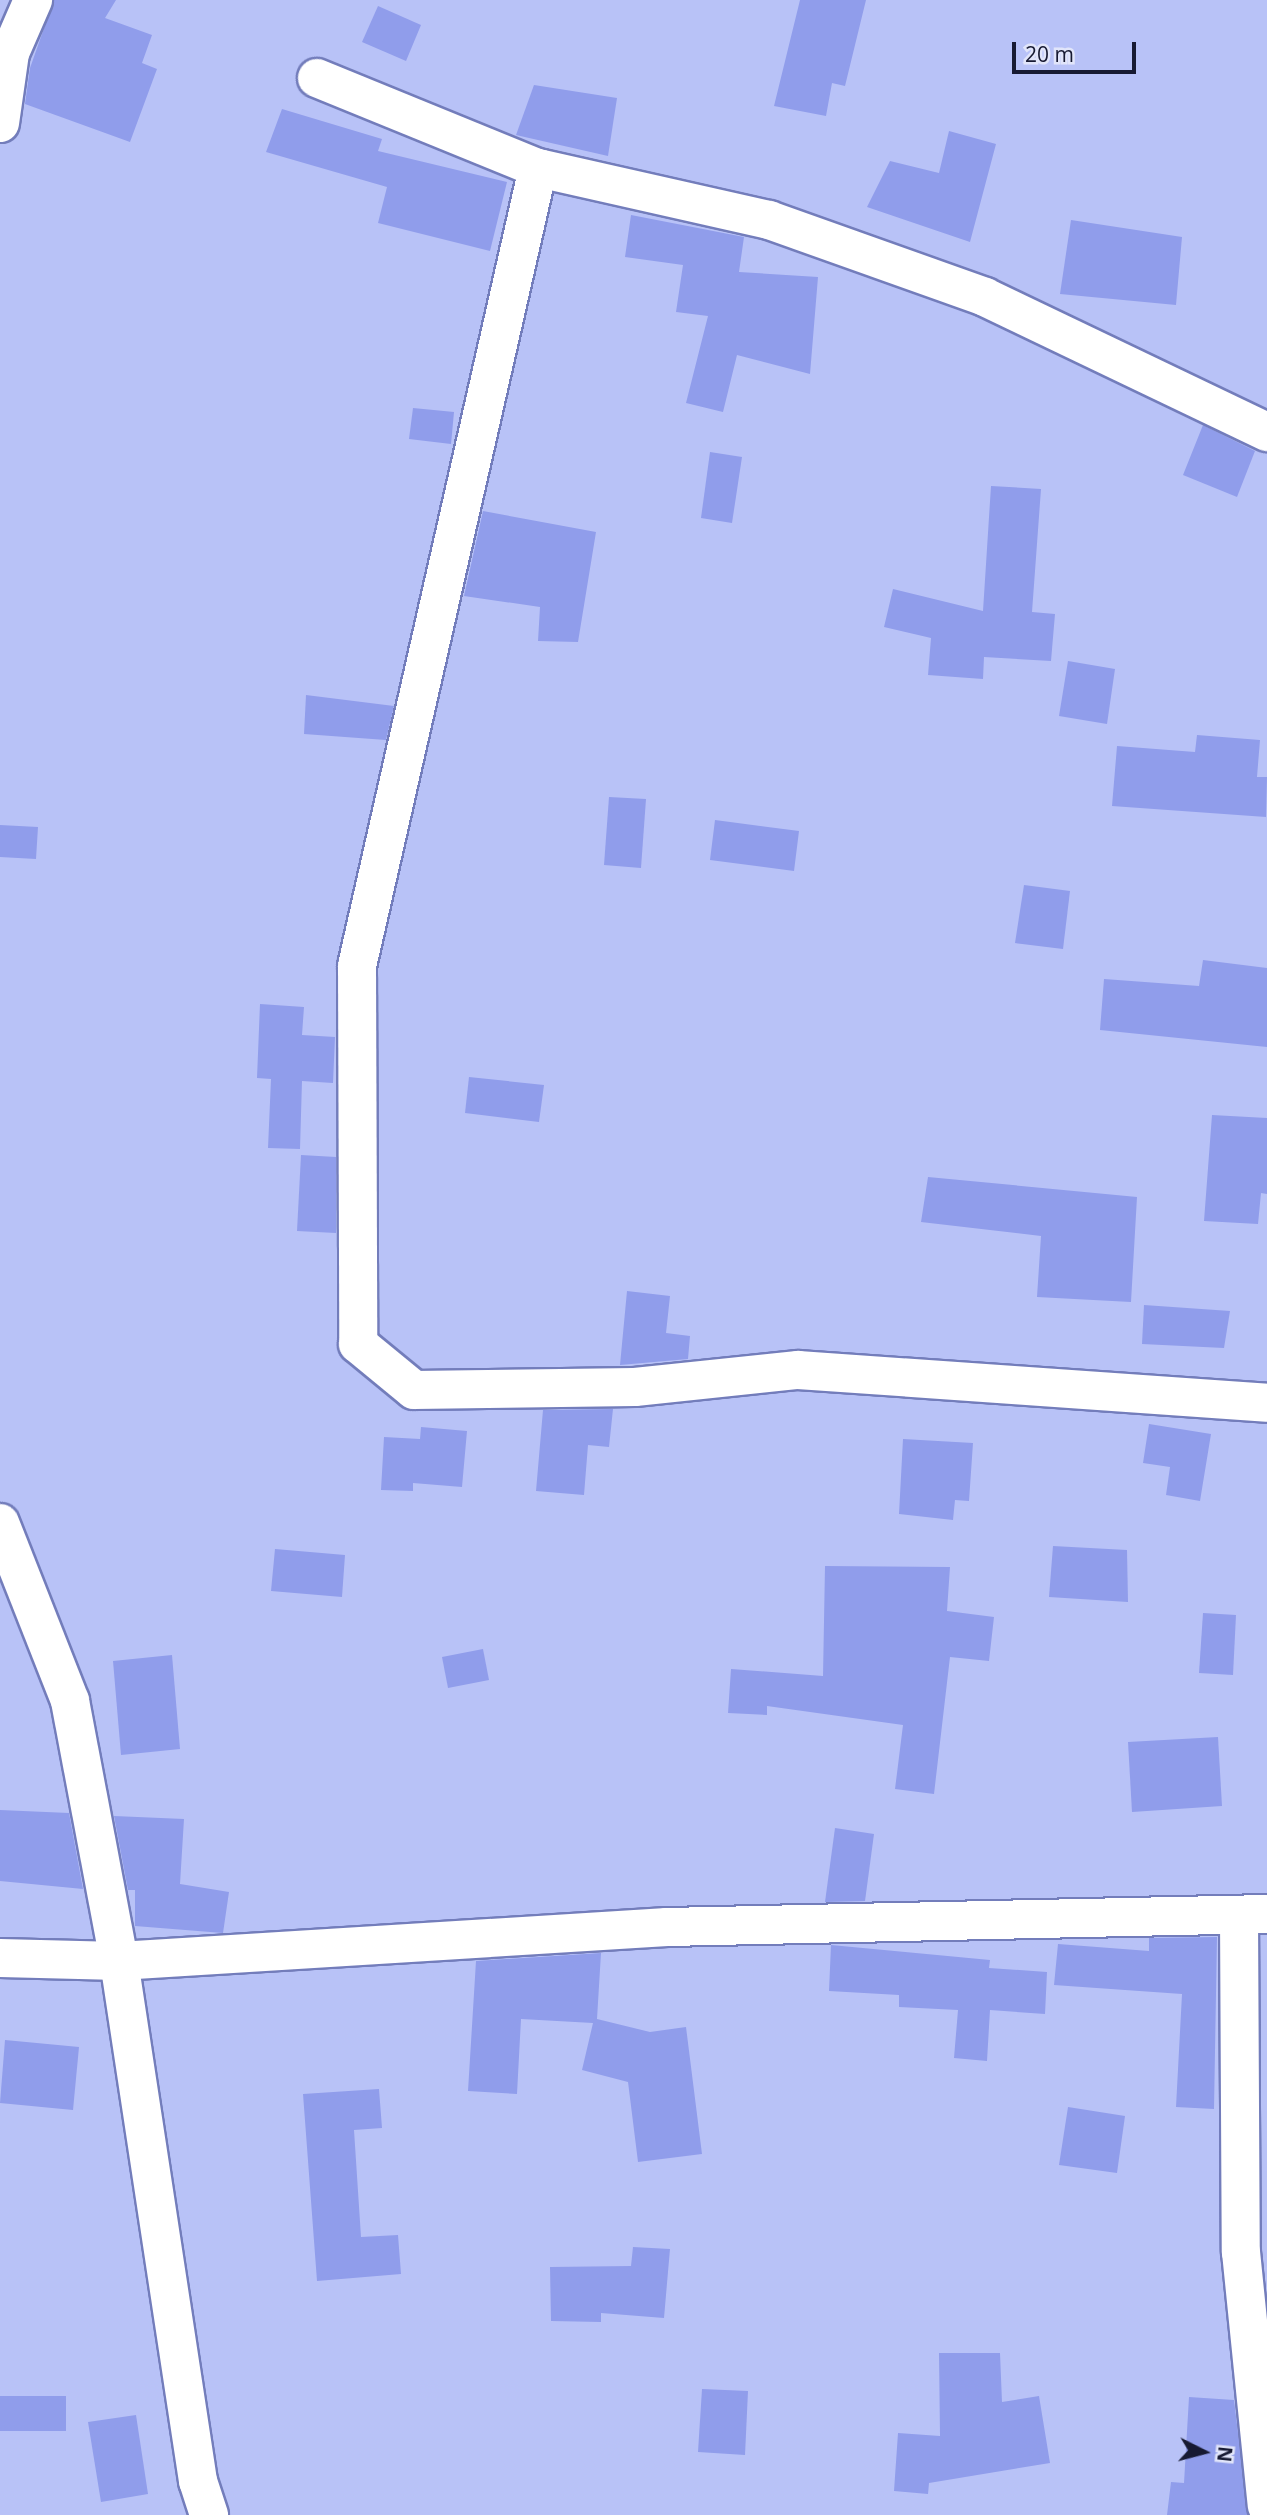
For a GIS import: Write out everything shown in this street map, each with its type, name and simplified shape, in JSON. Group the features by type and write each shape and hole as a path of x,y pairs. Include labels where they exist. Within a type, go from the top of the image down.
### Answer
{"street":[{"path":"0,123 10,53 33,0"},
{"path":"317,78 538,169 769,220 985,297 1267,432"},
{"path":"538,169 357,966 358,1344 414,1390 635,1387 798,1370 1267,1403"},
{"path":"0,1523 70,1701 119,1961 198,2481 209,2515"},
{"path":"0,1958 119,1961 667,1927 1253,1914 1241,2252 1267,2506"}],"building":[{"path":"54,0 116,0 105,18 152,35 142,63 157,69 130,142 25,104 30,68"},
{"path":"800,0 866,0 845,86 832,83 826,116 774,106"},
{"path":"378,6 421,25 406,61 362,42"},
{"path":"534,85 617,98 608,156 516,135"},
{"path":"282,109 382,139 378,151 507,182 490,251 378,223 387,187 266,152"},
{"path":"949,131 996,144 970,242 867,207 890,161 939,173"},
{"path":"631,215 744,237 739,272 818,277 810,374 737,355 723,412 686,403 708,316 676,312 683,265 625,257"},
{"path":"1071,220 1182,237 1176,305 1060,294"},
{"path":"413,408 454,412 451,444 409,439"},
{"path":"1203,425 1255,451 1237,497 1183,475"},
{"path":"710,452 742,457 732,523 701,518"},
{"path":"991,486 1041,489 1032,612 1055,614 1051,661 984,657 983,679 928,675 931,638 884,627 893,589 983,611"},
{"path":"483,511 596,532 578,642 538,641 540,607 464,596"},
{"path":"1068,661 1115,669 1107,724 1059,716"},
{"path":"306,695 394,706 386,740 304,734"},
{"path":"1197,735 1260,740 1257,777 1267,777 1266,817 1112,806 1117,746 1195,752"},
{"path":"609,797 646,799 641,868 604,865"},
{"path":"715,820 799,831 794,871 710,860"},
{"path":"0,825 38,827 36,859 0,857"},
{"path":"1024,885 1070,891 1063,949 1015,943"},
{"path":"1203,960 1267,968 1267,1047 1100,1030 1104,979 1199,986"},
{"path":"260,1004 304,1007 302,1035 335,1037 333,1083 302,1081 300,1149 268,1148 271,1079 257,1078"},
{"path":"469,1077 544,1085 539,1122 465,1113"},
{"path":"1212,1115 1267,1118 1267,1194 1261,1193 1258,1224 1204,1221"},
{"path":"301,1155 336,1157 336,1233 297,1231"},
{"path":"928,1177 1137,1197 1131,1302 1037,1297 1041,1236 921,1222"},
{"path":"627,1291 670,1296 666,1333 690,1336 688,1359 620,1365"},
{"path":"1144,1305 1230,1311 1224,1348 1142,1344"},
{"path":"613,1409 609,1447 588,1445 584,1495 536,1491 543,1410"},
{"path":"1149,1424 1211,1434 1200,1501 1166,1495 1170,1467 1143,1463"},
{"path":"421,1427 467,1431 462,1487 413,1483 413,1491 381,1490 384,1437 420,1439"},
{"path":"903,1439 973,1443 969,1501 955,1500 953,1520 899,1514"},
{"path":"1053,1546 1127,1550 1128,1602 1049,1597"},
{"path":"275,1549 345,1555 342,1597 271,1591"},
{"path":"825,1566 950,1567 947,1611 994,1617 989,1661 950,1657 934,1794 895,1789 903,1725 767,1706 767,1715 728,1713 731,1669 823,1676"},
{"path":"1203,1613 1236,1615 1233,1675 1199,1673"},
{"path":"483,1649 489,1680 448,1688 442,1657"},
{"path":"172,1655 180,1749 121,1755 113,1661"},
{"path":"1218,1737 1222,1806 1132,1812 1128,1742"},
{"path":"0,1810 69,1813 83,1889 0,1881"},
{"path":"114,1816 184,1819 180,1884 229,1892 223,1933 135,1926 135,1890 128,1890"},
{"path":"835,1828 874,1834 865,1901 825,1902"},
{"path":"1217,1937 1214,2109 1176,2107 1182,1994 1054,1985 1058,1944 1149,1951 1149,1938"},
{"path":"831,1945 990,1960 989,1968 1047,1972 1045,2014 990,2010 987,2061 954,2058 958,2010 899,2007 899,1995 829,1991"},
{"path":"601,1953 597,2019 650,2032 686,2027 702,2154 638,2162 628,2082 582,2070 593,2023 521,2019 517,2094 468,2091 476,1961"},
{"path":"5,2040 79,2047 73,2110 0,2103"},
{"path":"379,2089 382,2128 354,2130 361,2237 398,2235 401,2274 317,2281 303,2094"},
{"path":"1068,2107 1125,2116 1117,2173 1059,2165"},
{"path":"633,2247 670,2249 664,2318 601,2313 601,2322 551,2321 550,2267 631,2266"},
{"path":"939,2353 1000,2353 1002,2402 1039,2396 1050,2463 929,2483 928,2494 894,2491 898,2433 940,2436"},
{"path":"702,2389 748,2391 745,2455 698,2452"},
{"path":"0,2396 66,2396 66,2431 0,2431"},
{"path":"1189,2397 1234,2400 1248,2515 1167,2515 1171,2482 1184,2483"},
{"path":"136,2415 148,2494 101,2502 88,2422"}]}
